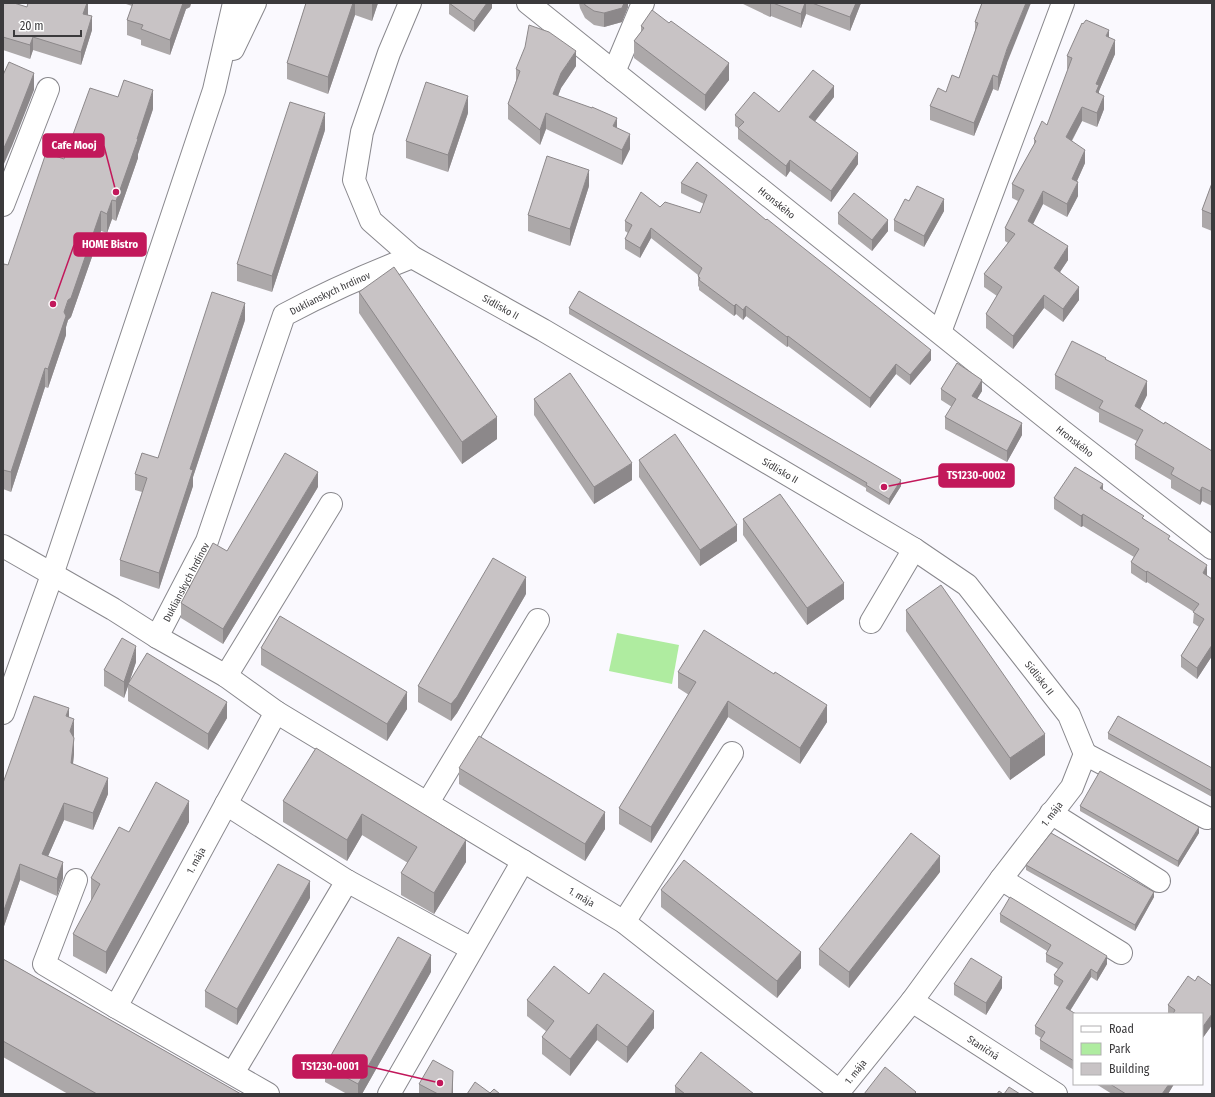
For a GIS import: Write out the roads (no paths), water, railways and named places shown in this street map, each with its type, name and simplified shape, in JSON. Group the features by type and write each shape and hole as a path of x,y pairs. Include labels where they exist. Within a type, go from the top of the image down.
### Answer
{"street":[{"path":"3,714 52,575 214,90 234,3"},
{"path":"214,90 255,3"},
{"path":"410,3 389,53 362,132 354,180 371,221 412,257"},
{"name":"Hronského","path":"528,3 1061,430 1212,548"},
{"path":"614,72 644,3"},
{"path":"940,332 1063,3"},
{"path":"3,205 48,89"},
{"name":"Sídlisko II","path":"412,257 550,334 914,549 967,585 1069,715 1084,754"},
{"name":"Duklianskych hrdinov","path":"157,637 207,540 284,315 319,296 377,270 412,257"},
{"path":"226,676 331,504"},
{"name":"1. mája","path":"3,546 226,676 276,712 624,922 838,1093 912,1001 1001,879 1072,787 1084,754"},
{"path":"871,622 914,549"},
{"path":"427,804 538,620"},
{"name":"1. mája","path":"116,1007 276,712"},
{"path":"624,922 732,754"},
{"path":"1084,754 1207,818"},
{"path":"226,804 347,881 472,949"},
{"path":"1051,813 1159,881"},
{"path":"388,1094 523,861"},
{"path":"1001,879 1121,953"},
{"path":"76,880 44,964 268,1094"},
{"path":"233,1073 347,881"},
{"name":"Staničná","path":"912,1001 1056,1094"}],"place":[{"name":"Cafe Mooj","path":"116,192"},
{"name":"HOME Bistro","path":"53,304"},
{"name":"TS1230-0002","path":"884,487"},
{"name":"TS1230-0001","path":"440,1083"}]}
